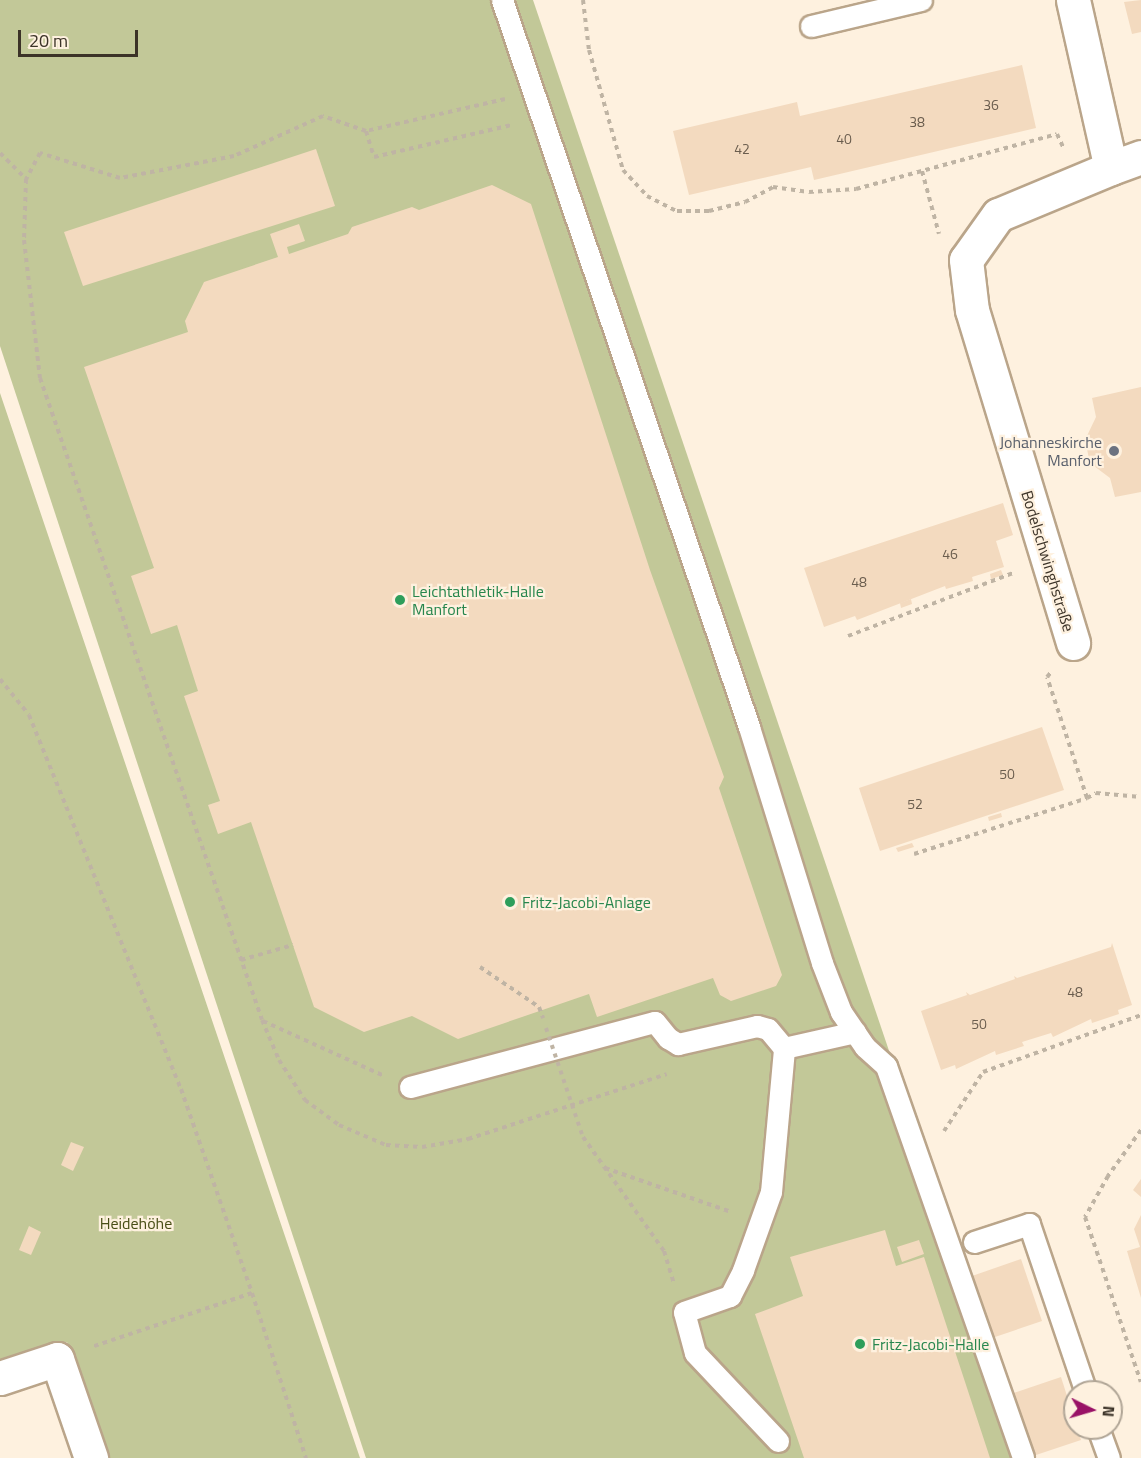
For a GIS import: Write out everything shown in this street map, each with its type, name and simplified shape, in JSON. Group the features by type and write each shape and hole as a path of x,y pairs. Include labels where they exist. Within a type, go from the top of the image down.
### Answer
{"street":[{"path":"1073,0 1111,168"},
{"path":"966,260 998,215 1077,181 1141,157"},
{"name":"Bodelschwinghstraße","path":"966,260 972,310 1073,643"},
{"path":"0,1378 57,1359 91,1458"}],"lane":[{"path":"502,0 753,737 822,963 841,1012 855,1032 886,1066 1023,1458"},
{"path":"811,26 921,0"},
{"path":"410,1087 655,1022 668,1038 678,1044 757,1026 768,1029 784,1048 771,1192 730,1296 684,1312 695,1353 778,1440"},
{"path":"784,1048 855,1032"},
{"path":"974,1242 1029,1224 1082,1380"},
{"path":"1102,1440 1109,1458"}],"path":[{"path":"583,0 589,50 623,170 647,196 677,211 709,211 745,202 773,187 809,192 856,189 1057,134 1077,181"},
{"path":"533,92 366,131 323,116 234,156 120,178 40,153 26,179 24,240 40,378 262,1020 279,1059 305,1100 339,1125 386,1145 423,1147 468,1139 677,1071"},
{"path":"366,131 374,157 508,126"},
{"path":"0,153 26,179"},
{"path":"922,171 940,239 966,260"},
{"path":"848,636 1048,560"},
{"path":"1073,643 1047,676 1088,798"},
{"path":"0,679 33,726 181,1089 306,1458"},
{"path":"914,854 1088,798 1096,793 1141,797"},
{"path":"241,960 293,945"},
{"path":"480,967 540,1007 583,1137 664,1251 673,1278"},
{"path":"942,1141 945,1125 983,1072 1141,1015"},
{"path":"262,1020 410,1087"},
{"path":"1141,1130 1108,1176 1086,1217 1141,1382"},
{"path":"605,1167 760,1222"},
{"path":"57,1359 252,1293"}],"green space":[{"name":"Fritz-Jacobi-Anlage","path":"0,0 533,0 1027,1458 366,1458 0,346"},
{"name":"Heidehöhe","path":"0,393 360,1458 107,1458 67,1342 0,1364"}],"building":[{"path":"1141,0 1141,32 1132,34 1124,2"},
{"path":"1022,65 1036,128 814,180 811,167 689,195 673,131 797,102 800,116"},
{"path":"316,149 335,206 83,286 64,232"},
{"name":"Leichtathletik-Halle Manfort","path":"492,185 531,204 650,570 724,777 719,788 782,975 776,986 731,1001 720,995 713,978 597,1017 589,994 458,1039 412,1016 364,1032 314,1007 251,822 218,834 208,805 220,801 184,696 198,691 177,625 151,634 131,576 154,568 84,367 188,332 185,321 204,282 278,257 270,234 299,224 305,241 287,247 289,254 348,234 352,227 412,207 419,210"},
{"name":"Johanneskirche Manfort","path":"1141,387 1141,492 1115,497 1110,478 1090,463 1085,440 1096,417 1092,398"},
{"path":"1003,503 1013,535 996,541 1004,567 972,577 973,581 946,589 945,586 857,620 855,616 824,627 804,568"},
{"path":"1001,570 1003,575 991,579 990,574"},
{"path":"911,599 912,604 901,608 900,603"},
{"path":"1042,727 1064,790 880,851 859,788"},
{"path":"1001,813 1002,817 989,821 988,817"},
{"path":"912,843 914,847 898,852 896,848"},
{"path":"1112,943 1132,1005 1118,1010 1119,1014 1092,1023 1091,1019 1053,1037 1051,1033 1022,1042 1024,1046 996,1055 995,1051 956,1069 955,1065 941,1070 921,1011 967,995 966,992 970,995 1015,979 1014,976 1017,978 1111,947"},
{"path":"71,1142 84,1147 73,1171 61,1165"},
{"path":"1141,1179 1141,1197 1133,1190"},
{"path":"1141,1215 1141,1298 1127,1251 1140,1247 1134,1229"},
{"path":"29,1226 41,1232 31,1255 19,1250"},
{"name":"Fritz-Jacobi-Halle","path":"885,1230 896,1266 924,1257 990,1458 804,1458 755,1314 803,1296 790,1257"},
{"path":"919,1240 924,1254 902,1262 897,1247"},
{"path":"1021,1259 1042,1321 992,1338 972,1276"},
{"path":"1061,1377 1063,1440 1081,1440 1033,1456 1011,1394"}],"place":[{"name":"Johanneskirche Manfort","path":"1114,451"},
{"name":"Leichtathletik-Halle Manfort","path":"400,600"},
{"name":"Fritz-Jacobi-Anlage","path":"510,902"},
{"name":"Fritz-Jacobi-Halle","path":"860,1344"}]}
